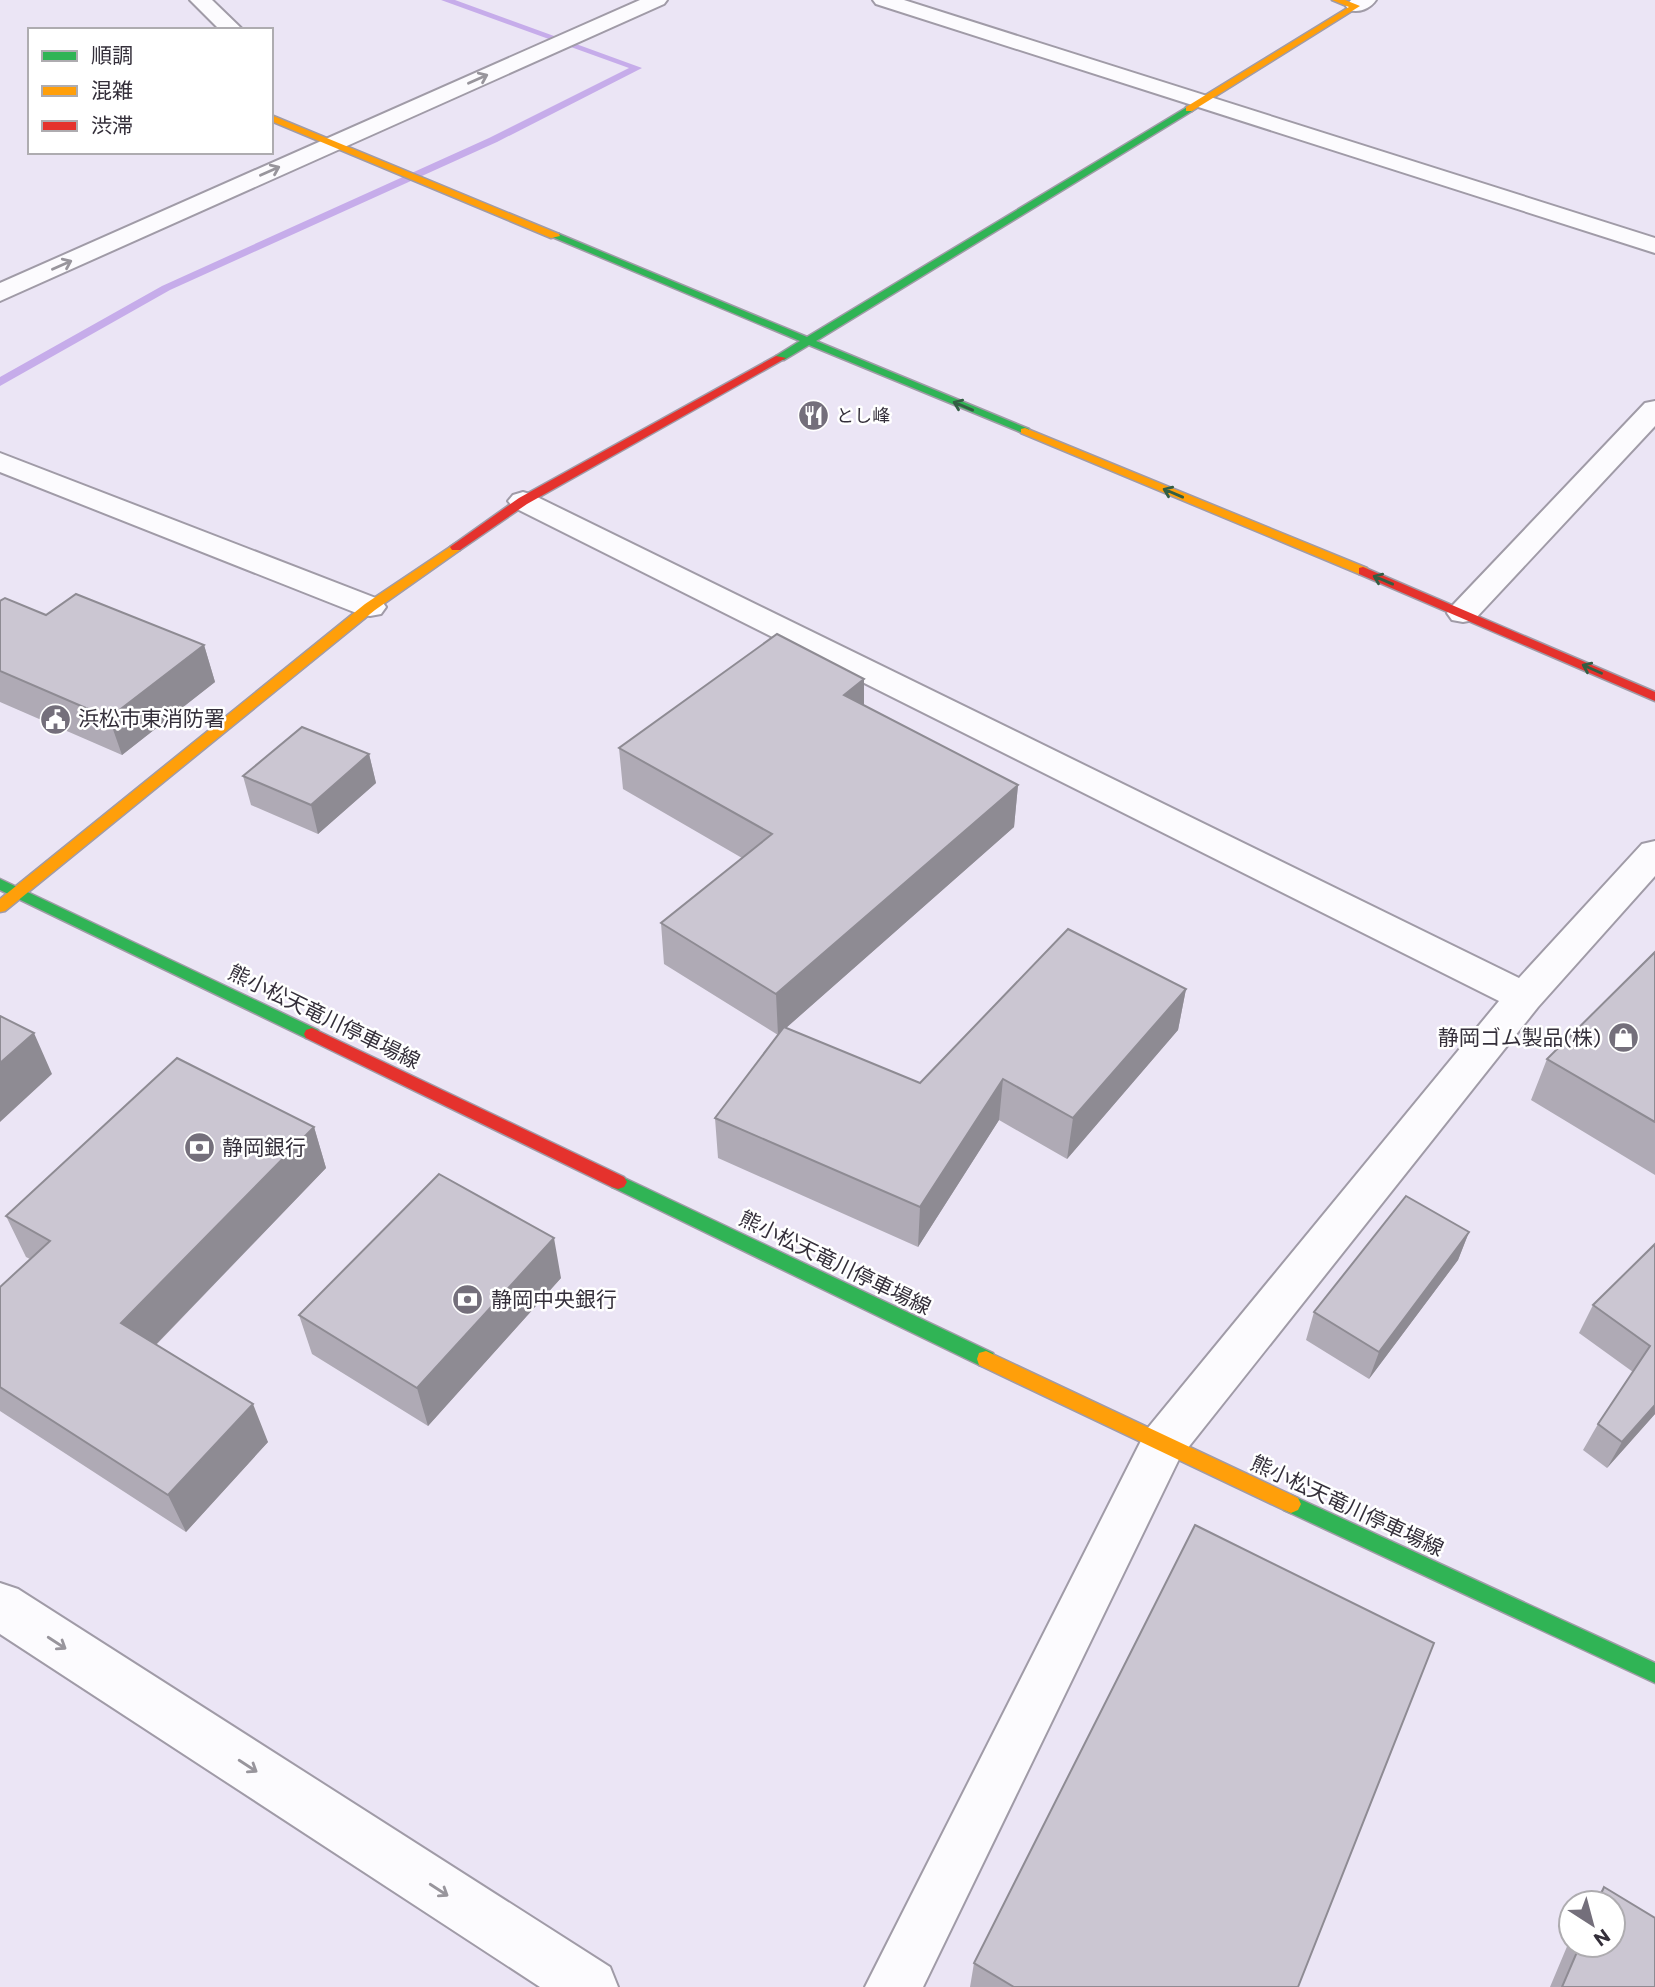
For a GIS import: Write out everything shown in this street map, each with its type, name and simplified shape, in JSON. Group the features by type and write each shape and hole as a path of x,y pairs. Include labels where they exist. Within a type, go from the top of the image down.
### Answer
{"street":[{"path":"200,0 231,28"},
{"path":"0,293 657,0"},
{"path":"883,0 1655,246"},
{"path":"1336,0 1361,3"},
{"path":"0,907 370,607 523,500 810,342 1361,3"},
{"path":"273,119 1463,613 1655,697"},
{"path":"1463,613 1655,409"},
{"path":"0,462 370,607"},
{"path":"523,500 1524,998"},
{"path":"892,1987 1163,1444 1524,998 1655,853"},
{"name":"熊小松天竜川停車場線","path":"0,884 1163,1444 1655,1673"},
{"path":"0,1606 590,1987"}],"building":[{"path":"76,594 204,645 109,718 0,671 0,601 5,598 46,615"},
{"path":"777,634 864,679 844,695 1018,785 776,994 661,923 772,834 619,748"},
{"path":"302,727 369,754 311,805 243,776"},
{"path":"1068,929 1186,989 1073,1118 1003,1079 920,1207 715,1118 784,1027 920,1083"},
{"path":"1655,952 1655,1122 1547,1059"},
{"path":"0,1016 34,1033 0,1063"},
{"path":"177,1058 314,1127 121,1323 253,1404 168,1495 0,1387 0,1287 50,1241 6,1216"},
{"path":"439,1174 554,1238 417,1388 299,1315"},
{"path":"1406,1196 1469,1232 1379,1352 1314,1312"},
{"path":"1655,1244 1655,1405 1622,1442 1598,1424 1650,1346 1593,1305"},
{"path":"1195,1525 1434,1643 1298,1987 1014,1987 974,1963"},
{"path":"1627,1901 1655,1918 1655,1987 1562,1987 1574,1959 1627,1959"}],"waterway":[{"path":"0,382 166,288 493,140 637,68 446,0"}],"traffic: fast":[{"path":"780,358 1189,109"},
{"path":"555,236 1025,431"},
{"path":"0,884 312,1034"},
{"path":"618,1182 986,1359"},
{"path":"1291,1504 1655,1673"}],"traffic: slow":[{"path":"1189,109 1356,6 1336,0"},
{"path":"273,119 555,236"},
{"path":"1025,431 1363,571"},
{"path":"0,907 370,607 456,547"},
{"path":"986,1359 1291,1504"}],"traffic: jam":[{"path":"456,547 523,501 780,358"},
{"path":"1363,571 1655,697"},
{"path":"312,1034 618,1182"}],"place":[{"name":"とし峰","path":"813,416"},
{"name":"浜松市東消防署","path":"55,719"},
{"name":"静岡ゴム製品(株)","path":"1624,1038"},
{"name":"静岡銀行","path":"199,1148"},
{"name":"静岡中央銀行","path":"468,1300"}]}
